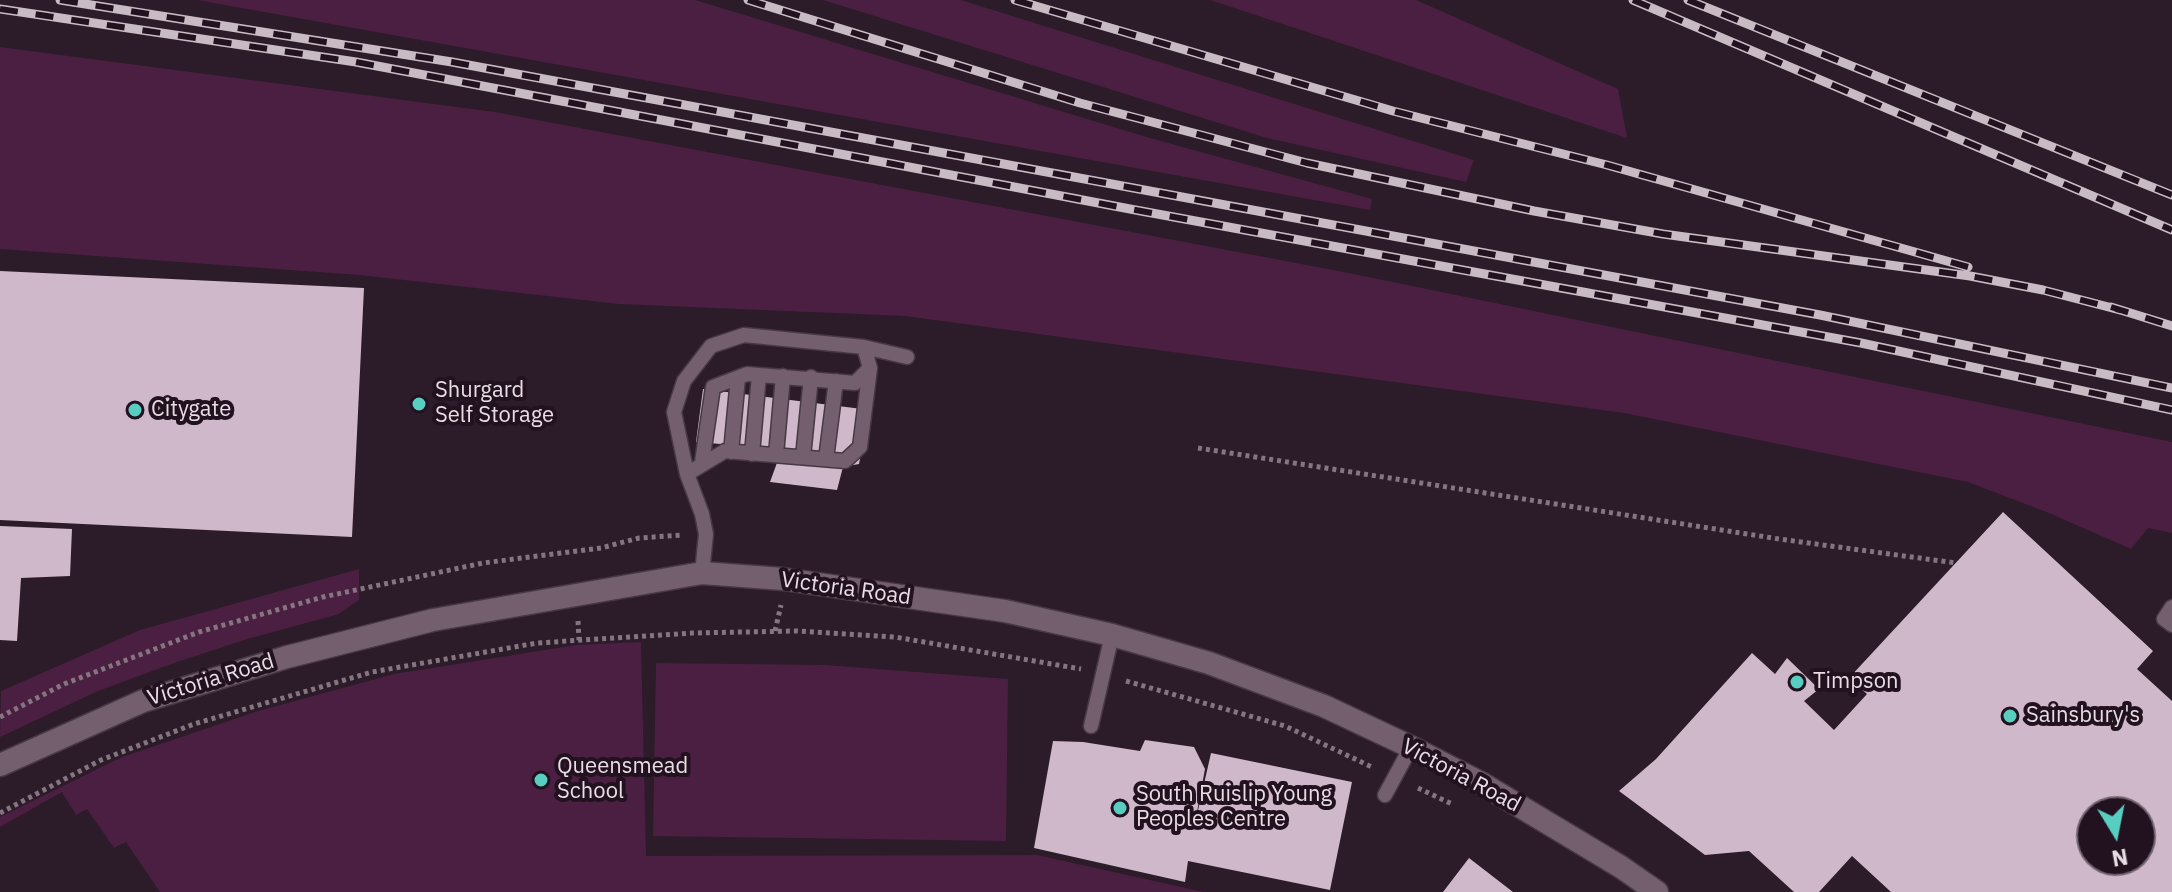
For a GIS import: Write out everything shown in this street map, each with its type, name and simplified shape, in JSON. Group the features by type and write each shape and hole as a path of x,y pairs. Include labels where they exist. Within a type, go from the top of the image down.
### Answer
{"street":[{"name":"Victoria Road","path":"0,765 143,701 287,657 433,620 702,573 783,579 1005,611 1112,635 1223,668 1324,706 1481,783 1657,892"}],"lane":[{"path":"702,573 706,534 687,474 674,412 684,381 711,346 744,335 864,347 907,357"},
{"path":"687,474 702,462 725,451 845,461 860,447 870,368 864,347"},
{"path":"702,462 713,387 759,375 855,383 870,368"},
{"path":"752,454 759,375"},
{"path":"776,455 783,376"},
{"path":"803,457 811,377"},
{"path":"731,452 738,378"},
{"path":"826,459 836,381"},
{"path":"2172,607 2164,619 2172,625"},
{"path":"1091,726 1112,635"},
{"path":"1385,795 1411,747"}],"path":[{"path":"1198,448 1779,539 1956,563"},
{"path":"0,717 64,684 199,632 323,597 483,563 601,548 639,538 706,534"},
{"path":"0,813 101,760 194,724 372,672 537,643 692,633 796,631 895,637 1103,674 1285,726 1466,811"}],"shaded area":[{"path":"197,0 695,0 1150,138 1372,199 1370,210"},
{"path":"823,0 961,0 1474,160 1466,182 1267,138"},
{"path":"1210,0 1416,0 1618,89 1627,138"},
{"path":"0,47 495,112 1344,272 2172,442 2172,533 2148,528 2131,549 1968,482 1624,413 905,316 619,304 359,275 0,249"},
{"path":"359,569 359,600 339,614 177,662 98,691 0,737 1,691 140,630"},
{"path":"641,642 646,856 1037,855 1204,892 160,892 126,842 114,848 87,809 76,815 62,792 0,827 0,817 122,757 258,711 394,674 576,645"},
{"path":"656,663 825,665 1008,679 1006,841 653,836"}],"building":[{"path":"0,271 364,288 352,537 0,520"},
{"path":"703,389 870,410 859,464 843,467 837,490 770,482 782,449 696,442"},
{"name":"Sainsbury's","path":"2003,512 2153,651 2137,669 2172,701 2172,892 1891,892 1852,856 1819,892 1794,892 1749,851 1705,855 1619,791 1656,759 1752,653 1775,674 1787,658 1819,689 1804,701 1834,730 1867,694 1849,678"},
{"path":"0,526 72,529 70,576 21,578 17,641 0,640"},
{"path":"1145,740 1194,747 1205,769 1194,828 1211,753 1352,782 1330,890 1188,861 1185,882 1034,848 1053,741 1083,742 1140,751"},
{"path":"1469,858 1513,892 1443,892"}],"railway":[{"path":"60,0 452,62 1820,315 2172,388"},
{"path":"748,0 1080,103 1307,163 1534,211 1663,234 1970,276 2043,290 2120,310"},
{"path":"1015,0 1393,111 1607,165 1968,267"},
{"path":"1633,0 2172,230"},
{"path":"1688,0 2172,195"},
{"path":"0,9 356,62 1130,209 1861,343 2172,410"},
{"path":"2111,307 2172,326"}],"place":[{"name":"Shurgard Self Storage","path":"419,404"},
{"name":"Citygate","path":"135,410"},
{"name":"Timpson","path":"1797,682"},
{"name":"Sainsbury's","path":"2010,716"},
{"name":"Queensmead School","path":"541,780"},
{"name":"South Ruislip Young Peoples Centre","path":"1120,808"}]}
